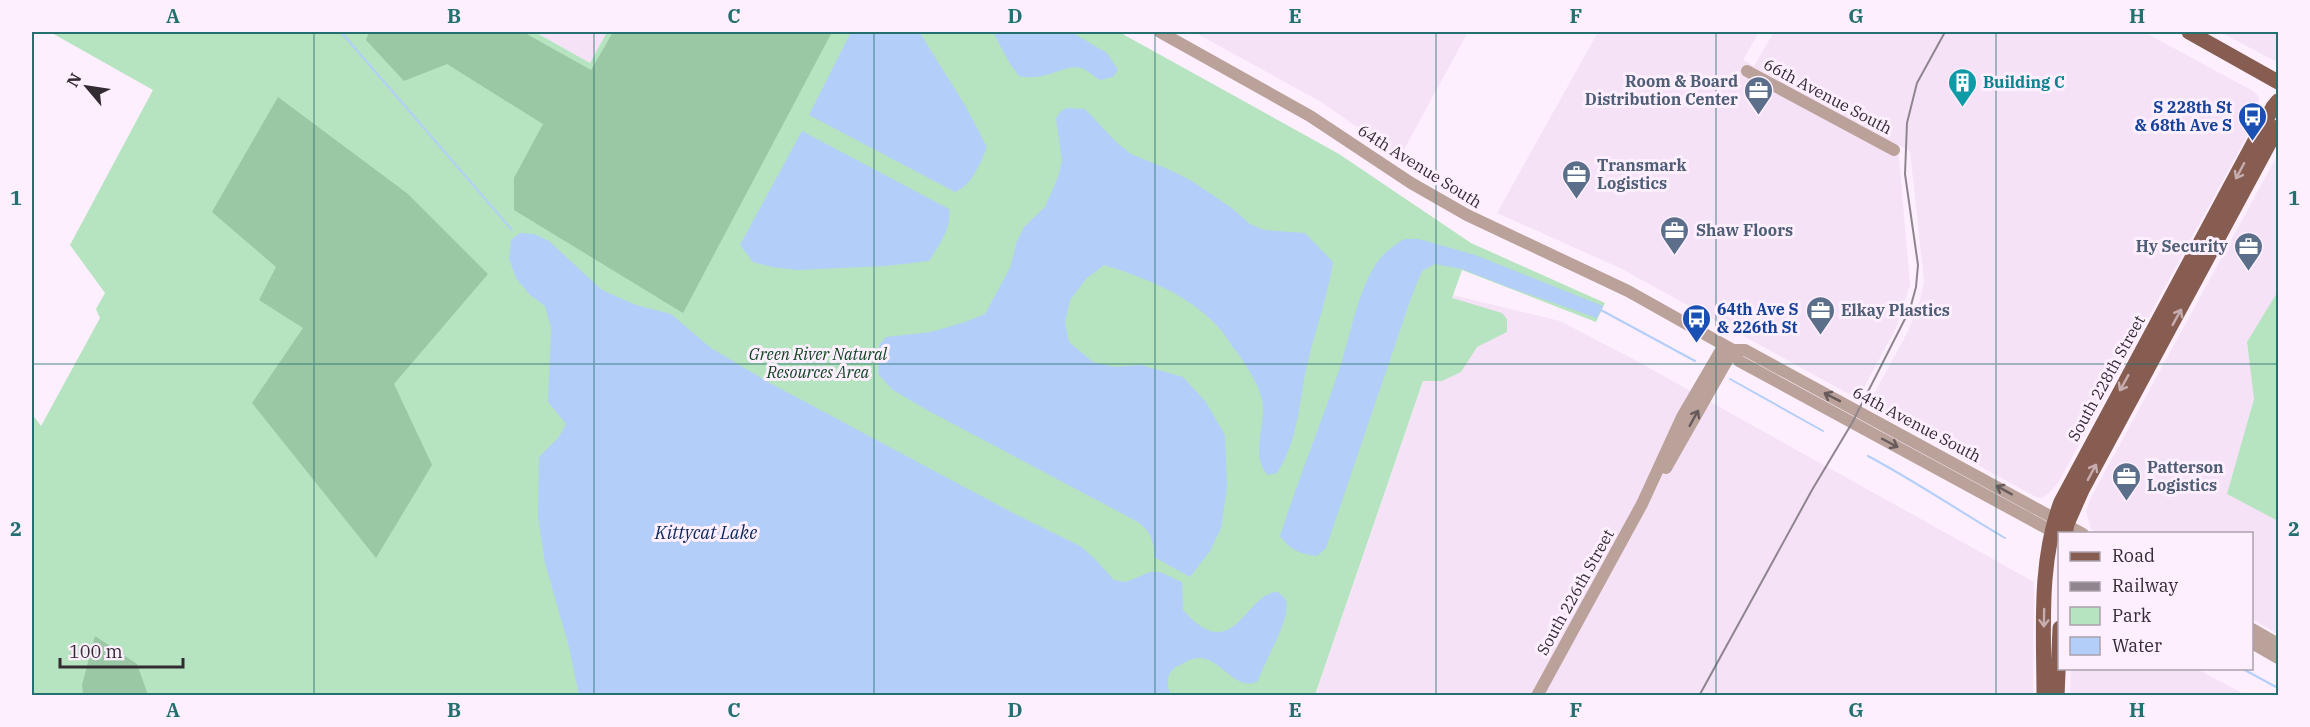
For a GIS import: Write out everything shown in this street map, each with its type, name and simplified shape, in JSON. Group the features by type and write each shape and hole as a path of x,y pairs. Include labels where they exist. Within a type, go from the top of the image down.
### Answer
{"main road":[{"path":"2189,32 2278,82"},
{"name":"South 228th Street","path":"2060,528 2072,478 2278,101"},
{"name":"South 228th Street","path":"2060,528 2234,213 2278,128"},
{"name":"South 228th Street","path":"2044,696 2045,587 2058,536"},
{"path":"2057,696 2058,670"}],"street":[{"name":"64th Avenue South","path":"1160,32 1310,116 1411,183 1467,215 1628,291 1729,347 1739,361 2060,528 2075,532"},
{"name":"66th Avenue South","path":"1747,71 1894,150"},
{"name":"South 226th Street","path":"1537,696 1642,504 1682,417 1729,347"},
{"path":"2253,629 2278,644"},
{"path":"2253,644 2278,658"}],"shaded area":[{"path":"535,32 607,32 590,63"},
{"path":"1194,32 1468,32 1400,157 1321,102"},
{"path":"1598,32 1759,32 1743,60 1754,66 1774,32 2144,32 2253,91 2259,97 2259,106 2245,140 2058,483 2042,498 2036,497 1868,405 1908,331 1920,300 1924,281 1910,151 1898,145 1910,285 1897,326 1858,399 1620,268 1497,213"},
{"path":"2220,32 2278,32 2278,59 2275,61"},
{"path":"2278,154 2278,291 2247,342 2254,398 2228,494 2278,521 2278,634 2253,620 2253,532 2096,532 2091,529 2086,512 2090,499"},
{"path":"1453,295 1560,321 1633,359 2034,582 2033,695 1315,696"},
{"path":"2071,670 2199,670 2246,695 2070,695"}],"green space":[{"name":"Green River Natural Resources Area","path":"50,32 535,32 590,63 607,32 1119,32 1339,154 1471,243 1605,303 1596,322 1462,270 1452,298 1502,313 1507,319 1507,332 1477,347 1461,372 1442,381 1423,381 1315,695 32,695 32,414 41,426 100,318 96,309 105,293 70,245 153,90"},
{"path":"369,32 523,32 591,70 613,32 832,32 683,313 514,210 514,178 543,124 447,64 404,81 366,40"},
{"path":"278,97 408,194 488,274 394,384 432,465 376,558 252,403 303,328 259,300 276,267 212,212"},
{"path":"2278,291 2278,521 2227,494 2254,399 2247,342"},
{"path":"95,636 137,664 148,695 83,695 82,685"}],"water":[{"path":"851,32 920,33 966,107 987,147 975,173 961,189 955,192 809,115"},
{"path":"993,32 1071,32 1107,53 1118,70 1113,77 1100,80 1077,67 1038,77 1019,76"},
{"path":"1067,108 1085,109 1116,142 1131,154 1192,181 1233,209 1250,224 1264,230 1305,233 1333,262 1309,357 1295,431 1285,460 1277,473 1268,475 1262,468 1260,459 1263,409 1258,388 1223,332 1208,317 1195,306 1166,289 1104,265 1086,279 1070,300 1065,322 1069,342 1093,362 1114,367 1141,365 1183,377 1205,401 1225,435 1227,488 1221,528 1210,551 1190,577 1154,557 1151,537 1138,522 927,410 893,390 878,374 879,345 886,337 931,332 985,314 1010,268 1017,241 1024,227 1045,207 1058,177 1062,160 1056,119 1060,112"},
{"path":"802,131 949,209 947,230 929,261 885,266 797,270 753,262 740,245"},
{"name":"Kittycat Lake","path":"520,233 534,234 549,241 602,290 636,305 671,314 711,348 768,382 1013,513 1080,546 1114,580 1126,582 1150,572 1160,572 1182,582 1183,610 1200,626 1215,632 1227,630 1238,623 1267,595 1278,592 1285,599 1287,606 1285,616 1258,681 1248,683 1240,681 1207,659 1197,658 1171,671 1168,687 1171,695 579,695 569,647 545,563 538,517 539,457 559,437 566,424 548,402 551,328 545,306 530,295 516,278 509,259 511,240"},
{"path":"1404,239 1419,239 1475,255 1603,306 1597,318 1462,269 1435,264 1422,271 1326,548 1317,556 1300,552 1288,545 1280,536 1339,371 1362,292 1377,262"}],"waterway":[{"path":"341,32 512,230"},
{"path":"1601,310 1695,361"},
{"path":"1730,379 1823,431"},
{"path":"1868,456 2005,538"},
{"path":"2245,670 2278,688"}],"railway":[{"path":"1699,696 1812,490 1852,423 1910,309 1916,287 1918,265 1905,174 1907,123 1917,83 1945,32"}],"place":[{"name":"Building C","path":"1962,108"},
{"name":"Room & Board Distribution Center","path":"1759,116"},
{"name":"S 228th St & 68th Ave S","path":"2253,142"},
{"name":"Transmark Logistics","path":"1576,200"},
{"name":"Shaw Floors","path":"1675,256"},
{"name":"Hy Security","path":"2249,272"},
{"name":"Elkay Plastics","path":"1820,336"},
{"name":"64th Ave S & 226th St","path":"1696,344"},
{"name":"Patterson Logistics","path":"2126,502"}]}
